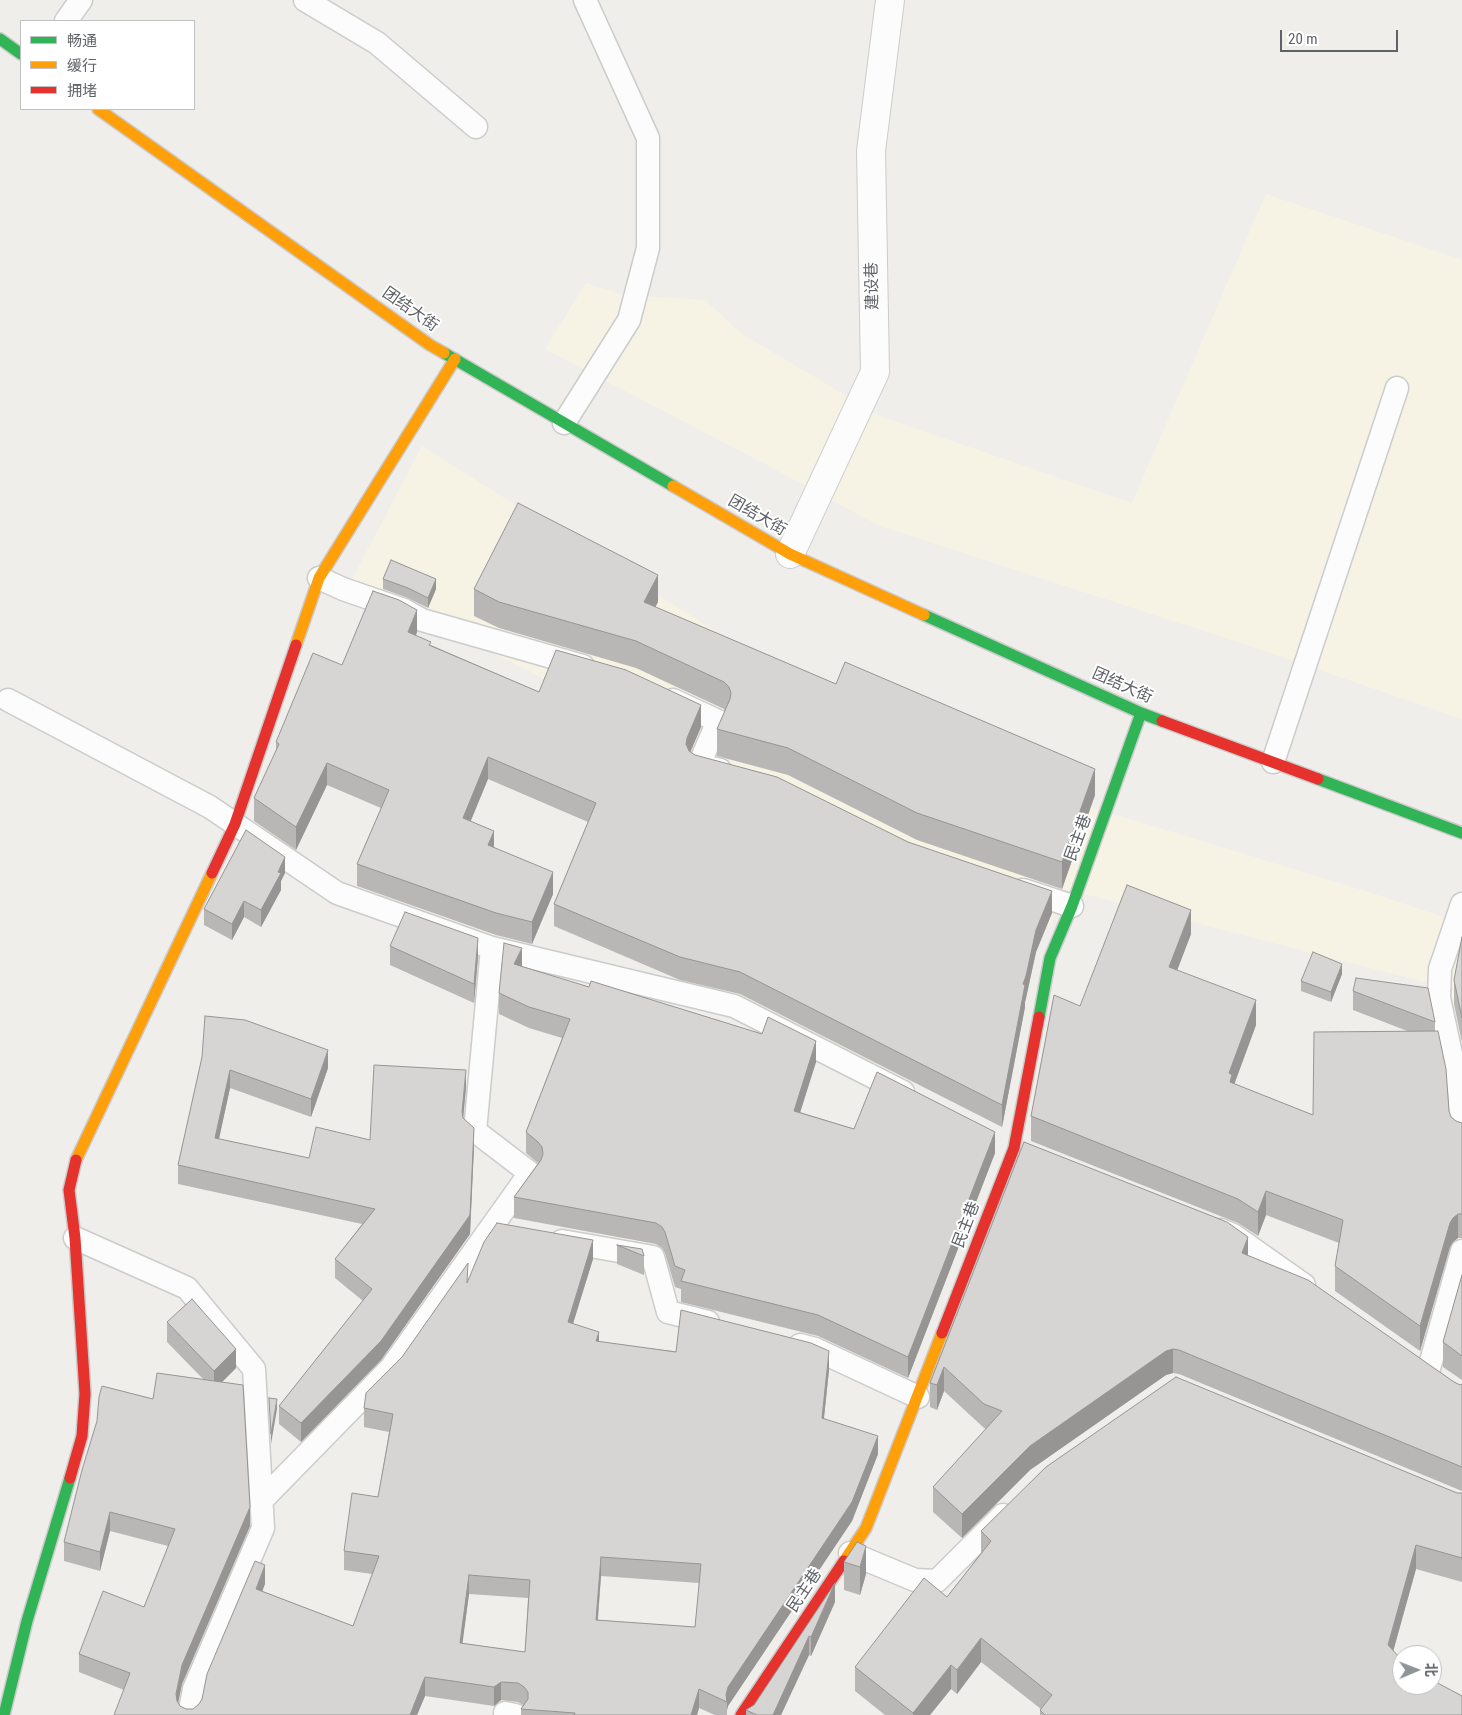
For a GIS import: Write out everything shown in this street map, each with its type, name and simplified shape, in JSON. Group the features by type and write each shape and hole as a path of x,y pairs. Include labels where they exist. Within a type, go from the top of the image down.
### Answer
{"street":[{"name":"建设巷","path":"790,554 875,372 871,151 890,0"},
{"path":"0,39 20,53"},
{"name":"团结大街","path":"99,110 430,345 790,554 1141,713 1462,833"},
{"path":"4,1715 27,1622 82,1436 85,1394 75,1238 69,1190 75,1163 235,824 319,578 455,359"},
{"name":"民主巷","path":"742,1715 866,1528 918,1398 1014,1148 1050,958 1072,906 1141,713"}],"lane":[{"path":"67,20 81,0"},
{"path":"305,0 377,43 476,127"},
{"path":"564,423 629,320 648,248 648,138 585,0"},
{"path":"1273,762 1398,388"},
{"path":"319,578 343,589 404,610 422,620 603,672"},
{"path":"657,692 718,721 699,765 736,775"},
{"path":"8,700 210,807 337,892 492,948 734,1006 918,1099"},
{"path":"1006,884 1072,906"},
{"path":"1462,904 1440,969 1439,988 1439,998 1459,1092 1462,1134"},
{"path":"262,1500 391,1368 501,1229 530,1173 475,1131 492,948"},
{"path":"1206,1224 1233,1235 1322,1298"},
{"path":"539,1236 653,1257 668,1312 732,1328"},
{"path":"75,1238 187,1288 254,1369 264,1528 194,1689 189,1715"},
{"path":"1426,1371 1462,1251"},
{"path":"778,1340 815,1349 918,1398"},
{"path":"850,1553 916,1580 937,1580 1018,1500"}],"shaded area":[{"path":"1266,194 1462,260 1462,719 1244,644 880,526 545,349 586,283 623,295 705,300 742,334 882,417 1132,503"},
{"path":"422,446 780,672 1045,793 1365,891 1462,923 1462,1155 1436,985 1065,889 1050,927 350,583"}],"building":[{"path":"518,503 658,575 644,602 836,684 845,662 1095,769 1062,862 917,813 788,748 717,729 731,693 729,687 724,682 636,641 499,602 474,589"},
{"path":"391,560 436,579 428,598 383,579"},
{"path":"373,591 399,600 417,610 408,632 431,642 429,645 539,692 556,650 626,670 701,705 686,744 689,751 695,755 777,777 908,842 1052,891 1036,930 1023,984 1025,985 1002,1105 740,972 680,957 554,904 596,803 488,757 463,818 494,831 488,845 553,872 532,922 496,913 357,864 389,790 327,763 296,827 254,798 279,744 276,742 313,653 342,665"},
{"path":"246,830 285,857 278,872 281,873 261,910 244,901 232,924 204,909"},
{"path":"1127,885 1191,910 1169,967 1256,1000 1229,1073 1232,1075 1230,1082 1313,1115 1314,1032 1438,1031 1446,1069 1449,1111 1451,1117 1462,1123 1462,1214 1458,1214 1450,1223 1420,1326 1335,1266 1343,1220 1266,1191 1258,1212 1238,1199 1031,1116 1054,995 1080,1006"},
{"path":"405,912 478,938 474,984 390,946"},
{"path":"1462,937 1462,1018 1454,980"},
{"path":"504,943 522,948 514,964 589,987 591,981 762,1034 768,1017 816,1041 794,1111 854,1129 877,1072 995,1132 908,1357 818,1315 681,1281 685,1270 675,1266 665,1232 656,1223 514,1197 541,1160 543,1154 542,1147 526,1132 570,1019 529,1007 499,993"},
{"path":"1313,952 1342,964 1331,992 1301,981"},
{"path":"1356,978 1428,988 1435,1022 1353,991"},
{"path":"205,1016 245,1020 328,1050 311,1099 230,1070 215,1138 309,1158 316,1127 370,1140 374,1065 466,1070 462,1112 463,1118 474,1128 470,1215 381,1341 301,1423 279,1406 372,1289 335,1259 375,1209 178,1165 202,1057"},
{"path":"1024,1142 1227,1222 1248,1237 1242,1253 1308,1280 1454,1382 1462,1384 1462,1467 1173,1349 1166,1351 1030,1446 962,1514 933,1487 1002,1411 984,1404 944,1367 937,1385 930,1383"},
{"path":"497,1223 593,1240 568,1322 599,1332 596,1341 676,1352 681,1310 811,1343 829,1351 822,1418 878,1436 852,1502 728,1687 727,1702 699,1689 691,1715 574,1715 575,1713 521,1709 528,1699 528,1692 518,1683 501,1682 494,1687 425,1677 410,1715 114,1715 130,1673 79,1654 103,1591 144,1607 175,1529 110,1512 100,1552 64,1542 82,1470 97,1421 102,1386 153,1399 157,1373 243,1385 250,1507 182,1665 176,1694 177,1701 180,1706 186,1709 193,1709 202,1699 207,1674 255,1561 265,1565 256,1589 353,1626 379,1556 344,1551 352,1493 378,1497 393,1414 364,1408 366,1393 402,1357 468,1263 467,1283 484,1242","holes":["601,1557 701,1564 695,1627 596,1620","469,1575 530,1580 525,1652 460,1643"]},
{"path":"617,1245 642,1249 644,1256"},
{"path":"1462,1275 1462,1356 1443,1342"},
{"path":"192,1299 236,1349 214,1371 167,1322"},
{"path":"1176,1377 1457,1493 1462,1493 1462,1558 1416,1545 1388,1645 1392,1649 1392,1695 1442,1695 1442,1685 1462,1696 1462,1715 1045,1715 1040,1710 1052,1695 981,1638 957,1670 951,1665 913,1713 855,1667 924,1578 947,1597 991,1541 981,1531 1046,1467"},
{"path":"269,1398 277,1399 271,1434"},
{"path":"857,1542 866,1546 860,1567 844,1562"},
{"path":"835,1583 773,1715 757,1715 746,1710 754,1705"}],"traffic: fast":[{"path":"0,39 20,53"},
{"path":"444,353 673,486"},
{"path":"924,615 1162,721"},
{"path":"1039,1017 1050,958 1072,906 1141,713"},
{"path":"1318,779 1462,833"},
{"path":"4,1715 27,1621 70,1478"}],"traffic: slow":[{"path":"99,110 430,345 444,353"},
{"path":"296,645 319,578 455,359"},
{"path":"673,486 790,554 924,615"},
{"path":"76,1160 212,873"},
{"path":"844,1561 866,1528 942,1333"}],"traffic: jam":[{"path":"212,873 235,824 296,645"},
{"path":"1162,721 1318,779"},
{"path":"942,1333 1014,1148 1039,1017"},
{"path":"70,1478 82,1436 85,1394 75,1238 69,1190 76,1160"},
{"path":"741,1715 844,1561"}]}
